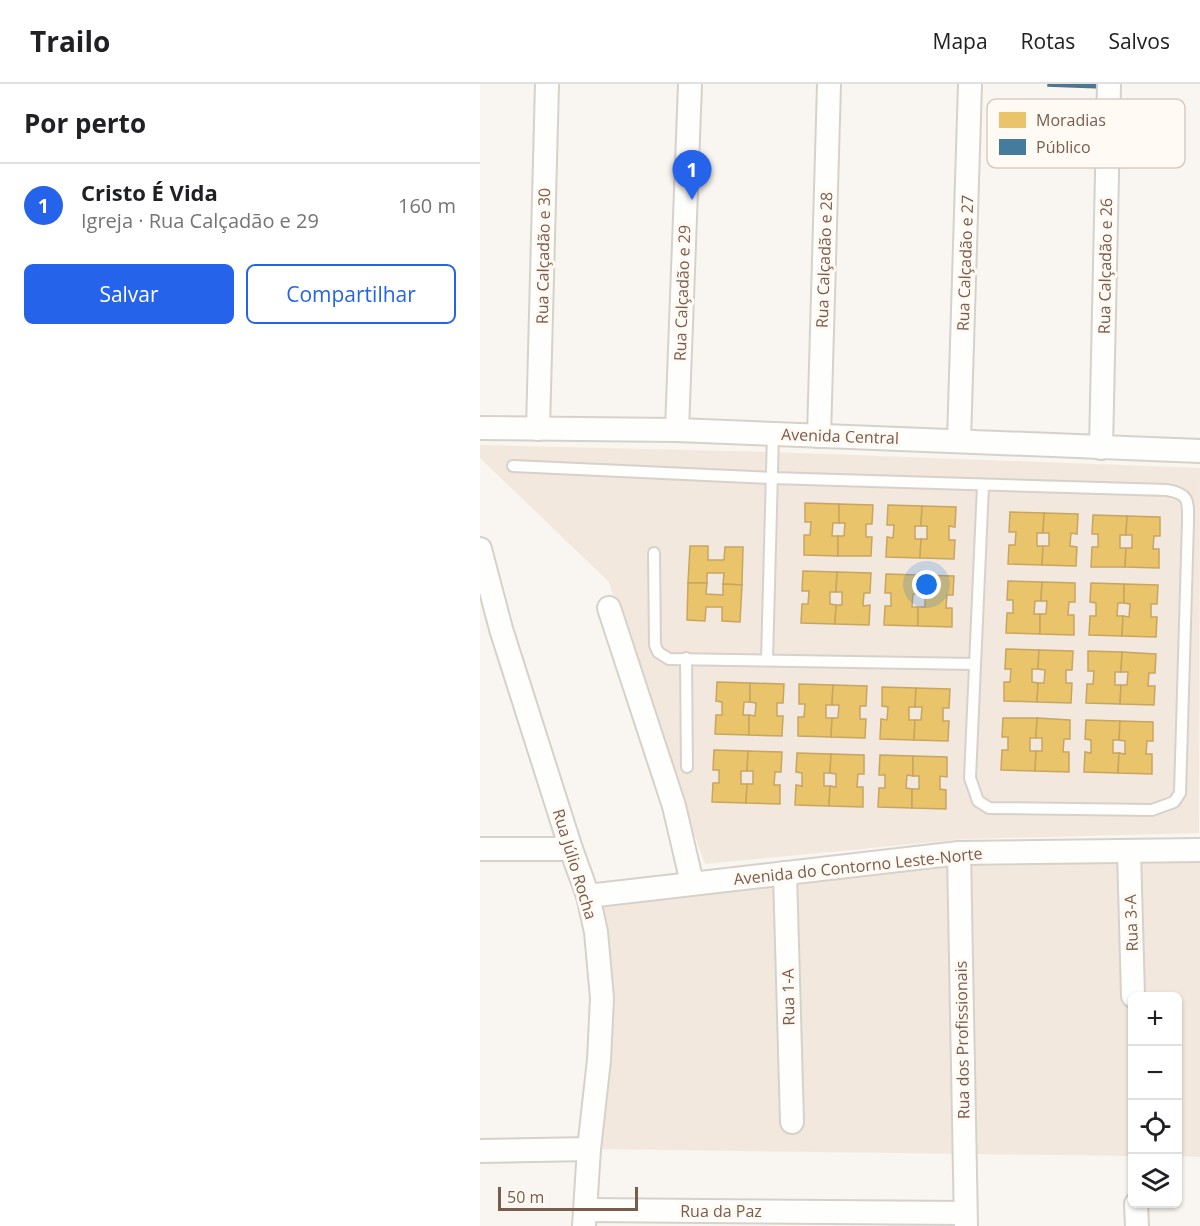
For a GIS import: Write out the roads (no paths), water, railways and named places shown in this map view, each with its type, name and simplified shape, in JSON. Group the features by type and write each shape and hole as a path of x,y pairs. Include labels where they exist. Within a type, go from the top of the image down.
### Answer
{"street":[{"name":"Rua Calçadão e 30","path":"538,429 547,84"},
{"name":"Rua Calçadão e 29","path":"677,430 690,84"},
{"name":"Rua Calçadão e 28","path":"819,436 830,84"},
{"name":"Rua Calçadão e 27","path":"960,441 970,84"},
{"name":"Rua Calçadão e 26","path":"1109,84 1109,99"},
{"name":"Rua Calçadão e 26","path":"1101,448 1107,168"},
{"name":"Avenida Central","path":"480,428 677,430 1200,451"},
{"name":"Rua Júlio Rocha","path":"480,549 501,629 588,896 596,932 602,998 585,1218"},
{"path":"609,608 674,806 692,883"},
{"path":"480,849 571,849"},
{"name":"Rua 3-A","path":"1128,850 1133,992"},
{"name":"Avenida do Contorno Leste-Norte","path":"588,896 959,853 1200,850"},
{"name":"Rua dos Profissionais","path":"959,853 965,1220"},
{"name":"Rua 1-A","path":"785,873 792,1122"},
{"path":"480,1151 589,1149"},
{"path":"1136,1208 1137,1226"},
{"name":"Rua da Paz","path":"585,1218 965,1220"}],"lane":[{"path":"767,660 773,434"},
{"path":"513,466 772,478 1167,490 1181,492 1187,498 1188,522 1180,794 1174,802 1152,810 989,808 978,801 970,778 983,485"},
{"path":"654,553 655,645 663,656 669,658 975,663"},
{"path":"686,658 687,767"}],"place":[{"name":"Cristo É Vida","path":"692,200"}]}
